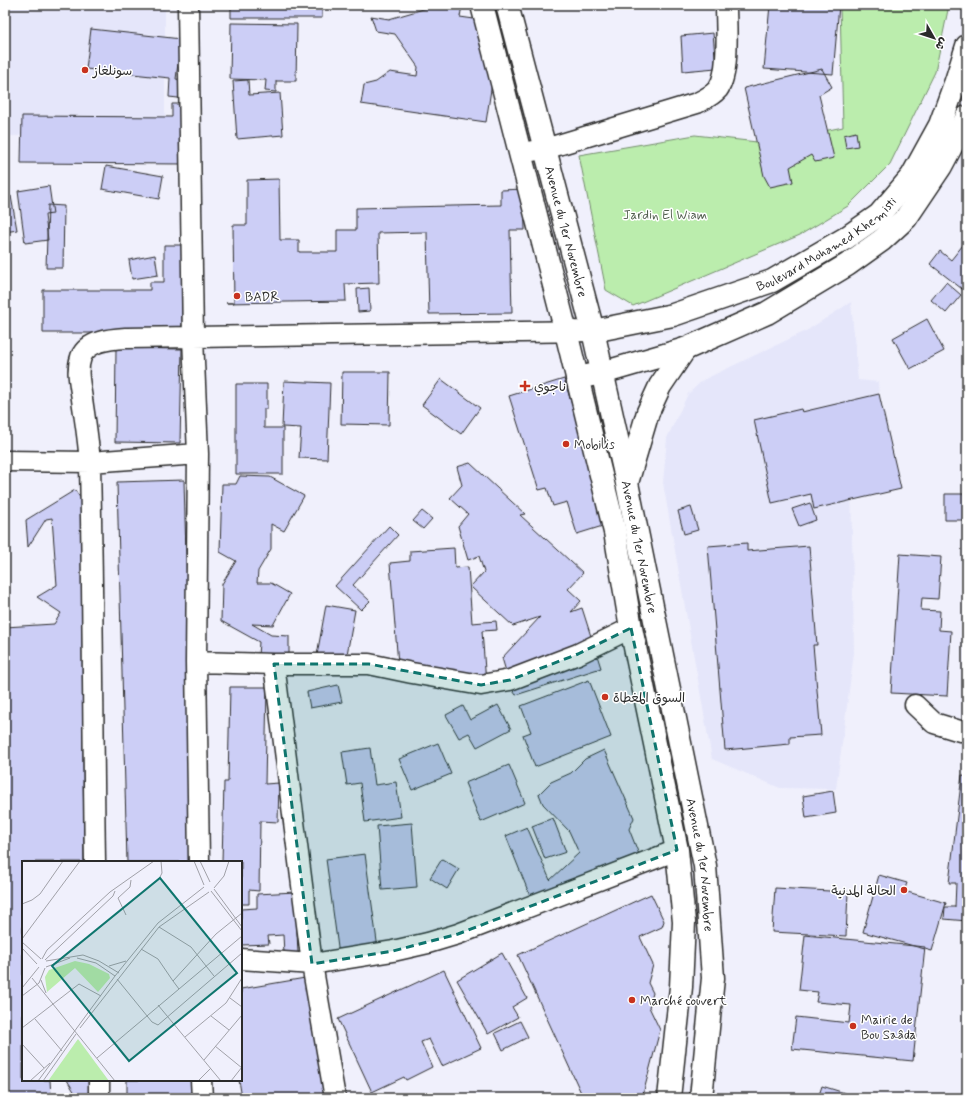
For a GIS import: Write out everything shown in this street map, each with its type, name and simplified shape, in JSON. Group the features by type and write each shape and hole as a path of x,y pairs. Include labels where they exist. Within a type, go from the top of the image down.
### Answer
{"main road":[{"name":"Avenue du 1er Novembre","path":"482,5 566,332 615,532 631,628 677,850 684,922 681,987 669,1098"},
{"name":"Avenue du 1er Novembre","path":"507,5 593,331 627,483 705,866 713,978 701,1098"},
{"name":"Boulevard Mohamed Khemisti","path":"593,331 673,315 772,281 846,238 879,215 912,176 940,125 967,46"},
{"name":"Boulevard Mohamed Khemisti","path":"577,378 602,373 685,349 767,313 847,265 882,240 906,218 941,166 967,117"},
{"path":"627,483 648,412 660,386 685,349"}],"street":[{"path":"188,5 193,338 198,454 196,662 199,861"},
{"path":"520,153 545,149 697,103 712,95 718,88 723,78 727,47 726,5"},
{"path":"95,861 90,462 78,375 84,352 94,344 113,339 593,331"},
{"path":"5,461 90,462 198,454"},
{"path":"196,662 369,664 482,685 510,680 578,654 631,628"},
{"path":"274,664 312,964 334,1098"},
{"path":"915,705 934,723 960,731 967,731"},
{"path":"242,959 312,964 428,943 458,934 677,850"},
{"path":"99,1081 99,1098"},
{"path":"201,1081 202,1098"}],"highlighted area":[{"path":"631,628 677,850 458,934 393,951 312,964 274,664 369,664 481,685 510,680 578,654"}],"shaded area":[{"name":"سونلغاز","path":"5,5 165,5 165,134 5,136"},
{"path":"851,302 858,380 878,382 883,478 851,475 854,653 836,789 780,788 712,759 663,483 667,438 688,394 703,380 806,331"}],"green space":[{"name":"Jardin El Wiam","path":"840,5 949,5 935,72 890,164 848,206 800,235 633,306 606,290 579,155 695,135 766,143 843,127"}],"building":[{"path":"231,5 322,5 322,18 231,18"},
{"path":"428,5 462,5 460,17 474,19 492,83 486,122 361,104 364,85 376,82 390,72 417,76 418,67 395,34 376,31 371,16 389,19 427,8"},
{"path":"770,5 839,5 833,74 764,69"},
{"path":"231,23 297,24 296,81 276,81 276,92 265,91 266,80 230,79"},
{"path":"91,29 181,39 176,79 189,81 187,99 169,97 170,78 86,69"},
{"path":"713,33 716,68 683,71 681,36"},
{"path":"822,69 832,87 819,95 834,158 815,162 811,155 790,167 793,182 770,187 764,176 744,88"},
{"path":"248,80 249,95 280,93 283,135 237,139 233,81"},
{"path":"172,104 188,104 187,164 21,163 22,116 172,117"},
{"path":"856,132 858,146 846,148 844,135"},
{"path":"106,166 163,176 159,199 102,189"},
{"path":"279,179 280,240 299,240 299,252 337,252 337,230 356,230 356,208 501,205 501,190 524,189 525,230 510,230 512,313 429,314 427,232 378,233 379,283 345,284 346,301 234,303 233,225 247,225 247,180"},
{"path":"49,186 53,214 45,215 48,240 25,243 18,191"},
{"path":"11,196 17,230 5,232 5,197"},
{"path":"48,205 64,206 63,268 46,268"},
{"path":"967,240 966,292 930,264 940,251 951,260"},
{"path":"164,245 182,245 182,333 43,333 43,290 150,290 150,282 164,282"},
{"path":"155,255 158,275 132,279 129,260"},
{"path":"946,282 961,295 946,313 931,300"},
{"path":"369,288 370,311 358,312 357,289"},
{"path":"927,319 944,351 910,369 893,338"},
{"path":"116,348 182,349 180,443 115,442"},
{"path":"342,372 390,372 389,425 341,424"},
{"path":"441,379 480,408 461,434 422,405"},
{"path":"564,379 609,524 577,534 567,502 553,506 547,488 539,490 509,396"},
{"path":"284,381 330,383 327,459 299,458 301,428 282,427"},
{"path":"236,384 267,384 267,409 264,409 264,428 283,428 283,474 236,474"},
{"path":"879,394 901,489 814,509 811,494 772,503 754,420 801,409 802,412"},
{"path":"470,463 525,514 520,515 583,573 568,589 581,601 571,612 582,608 601,668 516,695 511,688 502,658 540,617 513,626 471,586 484,572 479,556 468,560 458,526 468,514 450,498 462,485 457,467"},
{"path":"240,476 270,477 304,496 284,531 271,524 271,549 258,571 257,583 271,583 290,594 273,625 252,624 271,635 289,636 289,663 258,656 259,642 221,621 222,584 236,561 220,552 222,484 236,484"},
{"path":"184,480 194,861 127,861 117,482"},
{"path":"75,490 81,499 84,861 22,861 22,1081 50,1081 51,1098 5,1098 5,627 54,624 61,613 37,597 57,585 52,518 46,519 28,547 26,520"},
{"path":"945,494 967,494 967,555 966,520 945,520"},
{"path":"810,503 816,520 799,526 792,509"},
{"path":"691,507 698,530 684,534 678,511"},
{"path":"422,511 432,519 423,529 413,521"},
{"path":"389,526 398,535 353,585 370,601 361,610 335,586"},
{"path":"747,543 747,551 809,546 817,645 813,645 821,735 790,737 790,744 725,750 708,546"},
{"path":"454,548 455,568 468,567 472,623 496,621 497,630 482,631 486,683 399,677 390,563 410,561 410,551"},
{"path":"5,554 7,554 7,622 5,622"},
{"path":"900,554 941,557 938,599 922,598 921,610 940,611 939,630 951,631 947,696 891,693"},
{"path":"326,605 355,610 346,660 317,655"},
{"path":"589,680 611,737 535,767 523,735 531,732 521,706"},
{"path":"338,685 342,702 310,708 307,692"},
{"path":"230,687 267,687 265,784 279,783 278,822 260,821 259,891 249,890 249,904 242,904 242,861 222,861 224,782 228,782"},
{"path":"498,705 511,729 477,747 469,733 459,738 446,715 463,706 470,720"},
{"path":"438,743 451,774 412,790 399,759"},
{"path":"370,748 375,785 396,782 401,817 365,822 360,783 347,785 342,752"},
{"path":"604,750 634,818 629,829 640,857 532,901 506,836 527,827 550,880 579,853 569,831 543,804 539,794 551,782 571,773 585,759"},
{"path":"509,765 525,803 481,822 465,783"},
{"path":"962,775 967,776 967,921 944,919 945,907 955,907 956,883 949,883"},
{"path":"833,791 836,813 806,818 803,796"},
{"path":"553,818 566,852 545,859 532,826"},
{"path":"412,823 417,887 382,890 377,826"},
{"path":"365,854 378,949 339,955 326,859"},
{"path":"442,859 459,869 447,889 430,878"},
{"path":"879,875 907,883 904,891 946,903 932,951 863,932"},
{"path":"775,888 848,892 846,936 772,932"},
{"path":"295,892 298,953 284,953 283,935 268,936 269,944 242,945 242,909 257,908 257,894"},
{"path":"651,894 664,921 662,927 640,937 653,965 648,983 653,993 649,1007 660,1030 642,1098 592,1098 582,1095 518,955"},
{"path":"805,935 925,947 913,1061 792,1049 796,1017 849,1023 851,1005 816,1002 818,992 799,990"},
{"path":"502,953 527,998 512,1007 518,1017 488,1034 457,980"},
{"path":"444,970 481,1048 442,1066 429,1039 421,1042 432,1067 406,1080 404,1077 372,1092 338,1019"},
{"path":"311,977 331,1098 242,1098 239,1081 242,1081 242,989"},
{"path":"520,1021 528,1037 503,1050 495,1033"},
{"path":"68,1081 94,1081 95,1091 83,1098 78,1098"},
{"path":"127,1081 196,1081 196,1098 127,1098"},
{"path":"822,1086 861,1098 818,1098"}],"place":[{"name":"سونلغاز","path":"85,70"},
{"name":"BADR","path":"237,296"},
{"name":"ناجوي","path":"525,386"},
{"name":"Mobilis","path":"566,444"},
{"name":"السوق المغطاة","path":"605,697"},
{"name":"الحالة المدنية","path":"904,890"},
{"name":"Marché couvert","path":"632,1000"},
{"name":"Mairie de Bou Saâda","path":"853,1026"}]}
